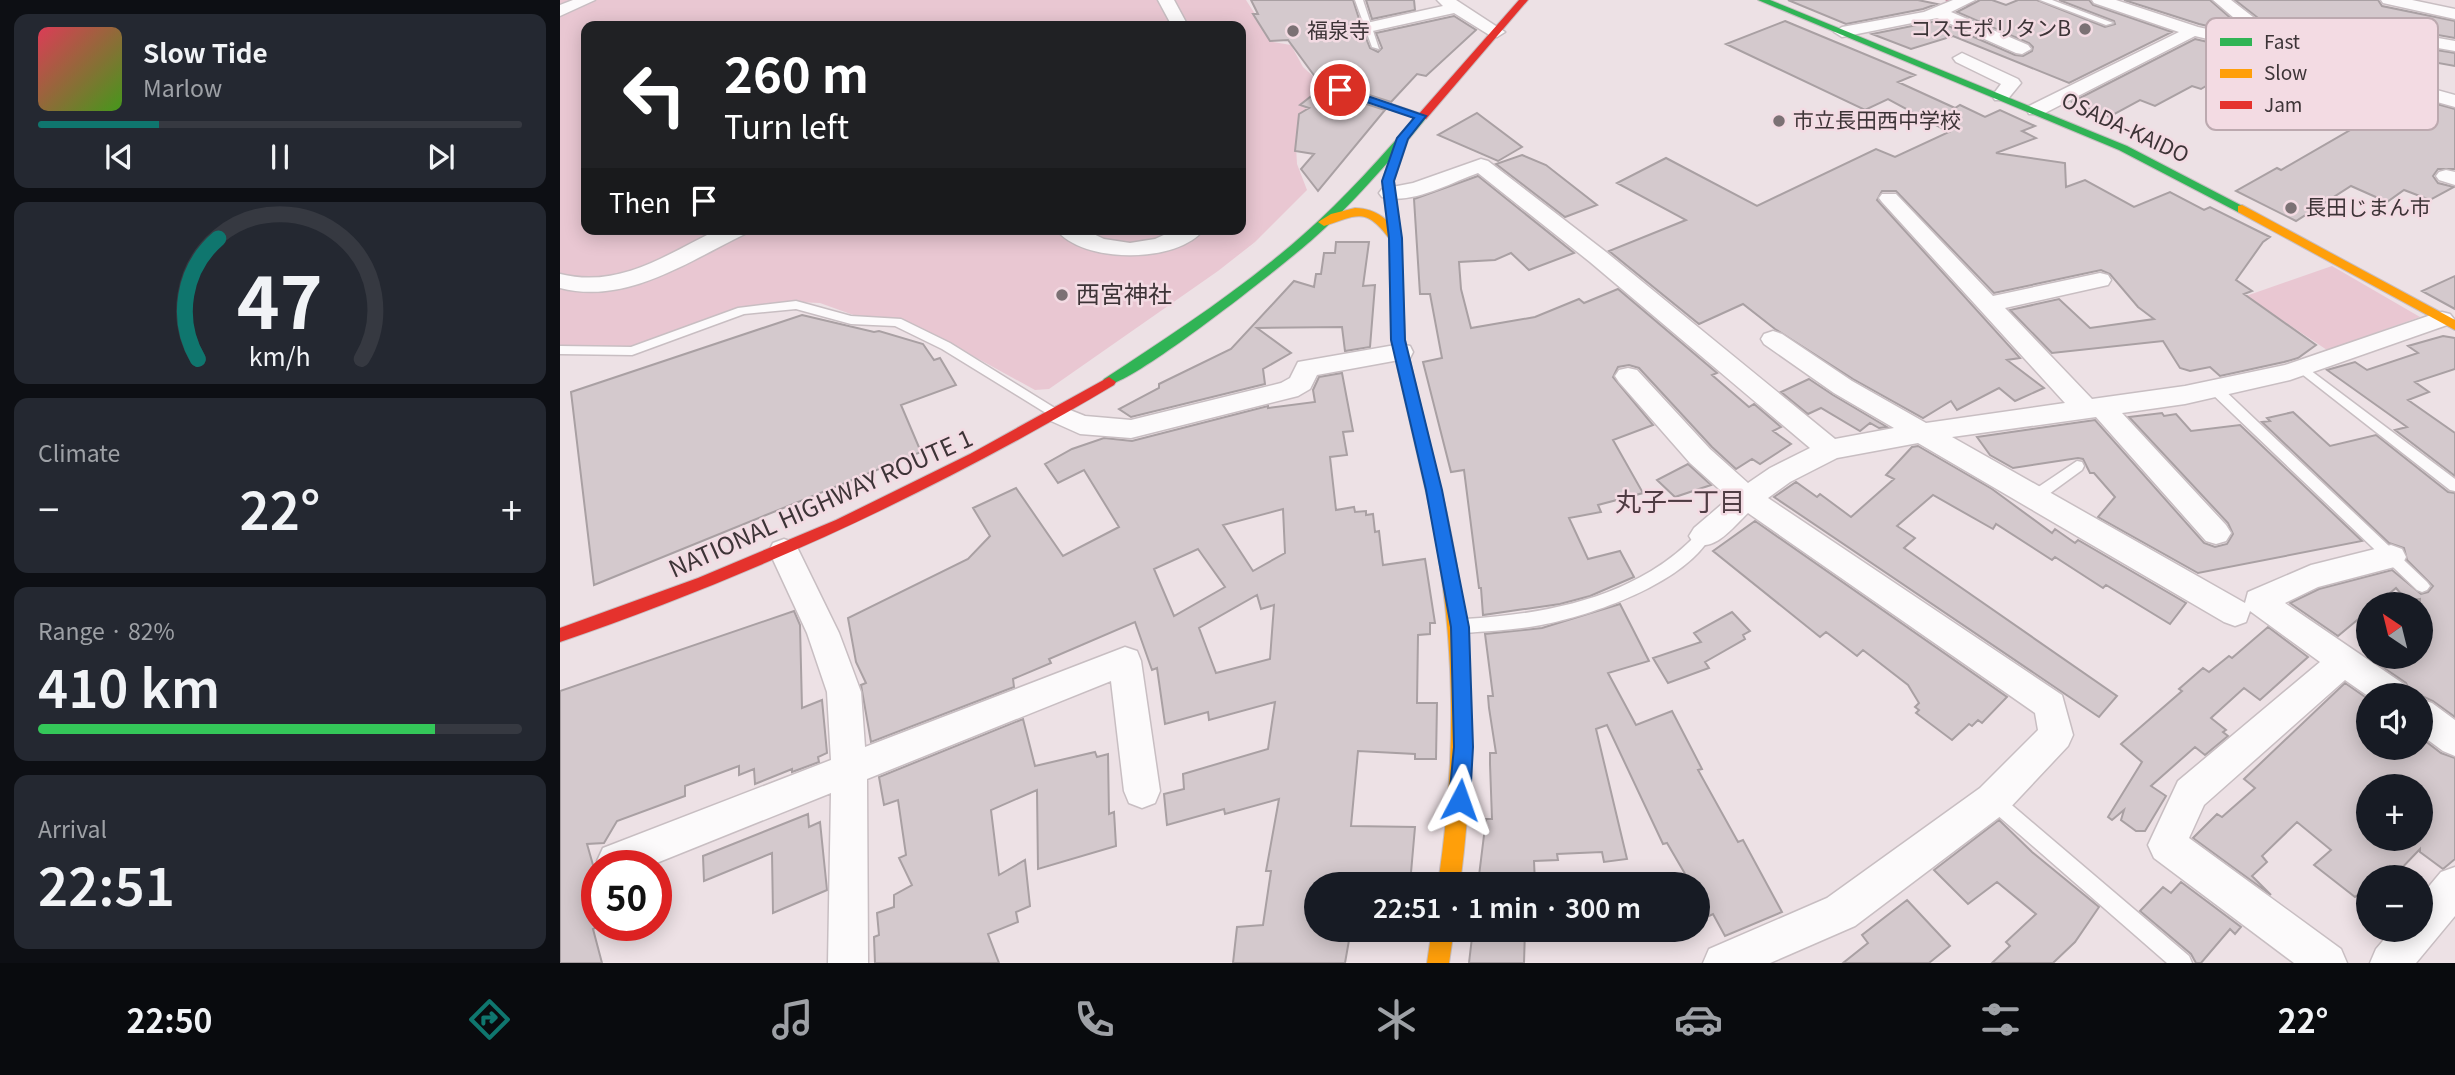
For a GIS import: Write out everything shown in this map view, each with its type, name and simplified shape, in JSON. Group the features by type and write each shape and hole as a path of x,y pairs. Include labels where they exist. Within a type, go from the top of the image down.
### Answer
{"main road":[{"name":"NATIONAL HIGHWAY ROUTE 1","path":"560,635 695,587 784,551 960,469 1060,415 1203,318 1260,276 1324,222 1403,138 1524,0"},
{"name":"OSADA-KAIDO","path":"1762,0 2036,110 2123,148 2275,225 2449,322"},
{"path":"1403,138 1388,181 1395,238 1398,340 1434,490 1460,627 1464,747 1458,827 1451,872"},
{"path":"1324,222 1349,209 1366,210 1376,214 1389,226 1395,238"},
{"path":"1438,963 1441,942"}],"street":[{"path":"560,11 587,0"},
{"path":"1166,0 1177,21"},
{"path":"2100,0 2206,34"},
{"path":"2223,0 2244,18"},
{"path":"2389,0 2455,14"},
{"path":"1842,32 1964,1"},
{"path":"1368,27 1452,3 1497,32"},
{"path":"1936,7 2022,49"},
{"path":"2036,110 2193,31"},
{"path":"1962,58 2012,83 2001,96"},
{"path":"2438,96 2455,101"},
{"path":"1389,193 1417,189 1480,165 1598,257 1830,450"},
{"path":"1889,198 1988,304 2095,408 2216,533"},
{"path":"560,281 593,287 625,283 725,235"},
{"path":"1079,235 1100,246 1131,249 1166,244 1182,235"},
{"path":"1988,304 2100,280"},
{"path":"1704,536 1747,498 1804,460 1830,450 1925,432 2215,389 2302,368 2449,322"},
{"path":"1773,339 1843,387 1925,432 2033,498 2247,607 2345,660 2377,683"},
{"path":"1060,415 1080,425 1131,429 1289,390 1301,383 1307,368 1401,352"},
{"path":"1628,376 1700,456 1747,498 2050,705 2056,735 1993,800 1841,912 1723,963"},
{"path":"784,551 823,633 841,682 849,772 848,963"},
{"path":"2247,607 2311,577 2391,557"},
{"path":"2327,963 2168,845 2191,793 2345,660"},
{"path":"645,850 849,772 1125,661 1142,791"},
{"path":"2433,724 2455,740"},
{"path":"2433,912 2455,886"},
{"path":"2390,963 2407,942"}],"lane":[{"path":"1359,0 1376,47"},
{"path":"2044,0 2109,23"},
{"path":"1318,83 1421,116"},
{"path":"560,350 632,351 742,311 796,305 851,320 897,322 946,346 1060,415"},
{"path":"2302,368 2455,486"},
{"path":"2215,389 2422,586"},
{"path":"2033,498 2077,466"},
{"path":"1460,627 1550,616 1611,597 1666,569 1696,547 1704,536"},
{"path":"1993,800 2182,963"}],"shaded area":[{"path":"560,0 1246,0 1273,42 1291,45 1303,67 1315,78 1296,146 1297,164 1307,190 1255,242 1218,271 1049,389 1035,390 900,319 859,317 820,303 797,302 746,308 639,347 560,346"},
{"path":"2332,266 2420,317 2327,350 2246,296"}],"building":[{"path":"1251,0 1353,0 1360,22 1357,28 1364,33 1370,48 1378,52 1382,48 1376,33 1454,16 1476,30 1426,76 1417,74 1391,102 1316,78 1288,40 1270,41 1253,14 1258,14"},
{"path":"1366,0 1414,0 1415,10 1372,19"},
{"path":"1788,0 1918,0 1937,4 1846,24"},
{"path":"1980,0 1992,0 2006,5 2018,0 2037,0 2105,27 2115,24 2114,21 2059,0 2089,0 2093,5 2172,32 2069,83 1953,36 1911,49 1872,34 1937,21 2015,55 2023,56 2032,51 2033,47 2029,43 1957,12"},
{"path":"2124,0 2210,0 2230,18 2206,18 2206,26"},
{"path":"2235,0 2378,0 2382,6 2455,21 2455,38 2438,35 2438,18 2258,18"},
{"path":"1785,21 1915,75 1898,82 1955,108 1960,105 1985,117 2000,110 2035,126 2022,131 2036,138 1996,153 2065,163 2066,187 2085,180 2134,207 2170,192 2204,210 2210,207 2270,237 2263,242 2236,280 2252,291 2244,294 2316,345 2298,358 2220,376 2210,367 2190,371 2180,368 2163,341 2052,353 2010,310 2059,299 2090,328 2154,319 2138,307 2110,274 2101,270 1994,293 1896,191 1882,191 1877,200 2020,358 2007,360 2044,388 2015,401 1999,388 1957,410 1951,401 1923,418 1853,379 1775,329 1743,304 1699,324 1609,251 1686,220 1617,183 1666,158 1757,206 1876,149 1895,157 1949,132 1888,99 1865,110 1726,44"},
{"path":"2195,39 2206,42 2206,86 2201,89 2192,86 2155,106 2140,100 2109,117 2072,102"},
{"path":"2438,50 2455,53 2455,66 2438,63"},
{"path":"1320,89 1385,110 1318,191 1301,169 1314,154 1295,151 1299,114 1309,108 1300,105"},
{"path":"2438,104 2455,109 2455,169 2438,169 2433,176 2438,183 2454,187 2430,200 2404,190 2387,202 2351,186 2296,221 2236,191 2277,168 2281,170 2350,130 2438,130"},
{"path":"1477,113 1522,147 1498,161 1438,135"},
{"path":"1522,155 1546,165 1597,205 1565,217 1496,164"},
{"path":"1478,176 1574,253 1529,270 1511,253 1495,260 1459,262 1461,289 1471,328 1535,317 1579,299 1584,303 1618,289 1717,373 1712,375 1749,407 1754,404 1781,427 1773,431 1791,444 1760,464 1752,459 1736,469 1639,368 1629,365 1618,367 1613,377 1653,425 1613,440 1643,493 1598,505 1601,512 1569,518 1588,559 1620,551 1634,577 1590,596 1560,604 1483,615 1464,470 1451,472 1423,362 1442,358 1430,294 1420,294 1414,199"},
{"path":"1336,242 1369,242 1363,286 1375,285 1370,347 1345,351 1342,327 1257,328 1291,353 1263,369 1265,384 1131,417 1119,409 1159,388 1159,384 1231,349 1294,281 1314,287 1316,274 1321,274 1324,253 1335,253"},
{"path":"2455,276 2455,309 2422,291"},
{"path":"802,315 879,331 923,344 934,360 940,358 956,385 901,405 921,452 594,585 571,392"},
{"path":"2443,336 2455,338 2455,369 2415,382 2429,392 2408,400 2455,433 2455,476 2395,430 2407,427 2327,370 2355,362 2367,370 2418,353 2408,346"},
{"path":"1342,373 1353,431 1343,432 1347,455 1330,457 1336,510 1354,507 1355,512 1366,511 1366,515 1373,514 1375,532 1379,531 1383,565 1425,559 1435,623 1430,623 1430,634 1418,635 1417,703 1437,703 1436,759 1415,759 1415,754 1358,751 1351,826 1415,827 1411,872 1304,872 1304,942 1349,942 1345,963 1233,963 1237,927 1263,925 1271,871 1266,871 1279,799 1225,814 1224,809 1167,825 1164,794 1184,789 1183,774 1268,749 1275,702 1209,720 1208,712 1165,724 1157,668 1152,670 1135,622 1049,659 1051,663 1013,679 1014,687 871,742 861,685 866,683 856,662 848,618 968,559 990,536 973,508 1016,488 1063,556 1119,527 1084,470 1058,483 1045,464 1072,449 1104,438 1132,441 1268,406 1315,402 1313,390 1319,377","holes":["1283,509 1285,553 1253,571 1223,525","1198,549 1225,587 1174,616 1154,569","1257,595 1261,609 1274,605 1270,659 1216,673 1199,628"]},
{"path":"1809,379 1887,427 1879,428 1870,423 1860,431 1821,408 1808,414 1781,392"},
{"path":"2293,412 2330,446 2376,435 2448,492 2455,493 2455,717 2433,701 2433,683 2406,683 2386,669 2433,669 2433,592 2428,592 2433,586 2407,560 2404,548 2389,543 2262,422 2270,421 2267,418"},
{"path":"2162,413 2164,416 2176,414 2191,431 2240,425 2362,541 2198,573 2098,517 2115,497 2094,473 2090,473 2083,459 2013,468 1990,455 1977,437 2095,420 2204,543 2215,547 2227,544 2233,534 2228,523 2129,417"},
{"path":"1918,446 1992,489 2052,533 2055,529 2075,543 2078,540 2186,603 2170,624 2106,585 2103,588 2055,557 2052,560 1996,524 1993,529 1933,495 1897,526 1915,538 1904,548 2117,696 2099,717 1774,497 1796,482 1817,497 1820,494 1851,517 1894,479 1886,475 1912,447"},
{"path":"1688,464 1711,485 1675,497 1657,480"},
{"path":"1755,521 2007,697 1982,723 1978,720 1972,726 1969,724 1952,740 1916,713 1919,710 1915,707 1919,703 1908,685 1863,650 1857,656 1826,632 1820,637 1713,551"},
{"path":"2392,570 2419,592 2399,592 2396,588 2391,592 2356,592 2356,621 2338,636 2290,603 2319,589"},
{"path":"1620,604 1649,661 1608,673 1636,725 1672,711 1702,769 1698,770 1738,842 1743,840 1782,912 1725,936 1713,914 1710,916 1710,872 1684,872 1667,843 1663,844 1607,725 1596,729 1627,859 1604,862 1602,852 1557,854 1558,860 1534,861 1534,872 1479,872 1486,819 1492,819 1490,753 1496,753 1489,708 1488,696 1493,696 1485,634 1542,628"},
{"path":"794,611 800,625 802,708 822,700 827,753 818,757 819,762 792,772 792,769 755,784 754,769 739,775 739,766 685,786 685,796 617,821 604,843 587,844 589,850 581,850 581,941 596,941 602,963 560,963 560,691"},
{"path":"1732,612 1750,631 1743,635 1745,639 1705,662 1709,668 1668,683 1653,658 1701,642 1694,633"},
{"path":"2268,627 2308,657 2260,700 2244,688 2211,718 2226,730 2223,732 2228,736 2205,755 2195,747 2151,786 2166,796 2145,831 2136,831 2121,820 2124,810 2112,820 2108,817 2142,762 2121,744 2182,691 2179,689 2203,668 2209,672 2229,656 2232,658"},
{"path":"2345,683 2356,691 2356,760 2433,760 2433,747 2455,758 2455,859 2443,869 2420,852 2433,851 2433,774 2356,774 2356,851 2418,851 2405,865 2356,865 2355,897 2314,865 2331,850 2297,822 2262,856 2267,862 2252,876 2271,895 2193,838 2217,814 2222,817 2255,788 2244,779"},
{"path":"1023,719 1035,766 1095,752 1097,757 1108,754 1109,814 1114,812 1116,846 1038,869 1037,790 991,810 999,875 1025,860 1030,906 1016,912 1018,922 988,934 999,963 875,963 874,937 879,935 877,913 894,907 894,895 912,885 899,858 906,855 898,800 884,805 879,777"},
{"path":"808,814 809,827 820,822 827,890 773,913 772,853 704,881 703,856"},
{"path":"1999,820 2032,852 2099,907 2075,942 2053,963 1992,963 2010,946 2006,942 2036,914 1997,882 1968,904 1934,870"},
{"path":"2181,882 2241,927 2235,934 2230,929 2201,963 2196,963 2191,954 2140,911 2163,887 2171,893"},
{"path":"1907,900 1950,946 1929,963 1843,963 1868,943 1862,935"},
{"path":"1471,942 1525,942 1524,963 1469,963"}],"waterway":[{"path":"1948,0 1961,1 1982,9"}],"traffic: fast":[{"path":"1762,0 2123,148 2242,209"},
{"path":"1109,382 1211,313 1285,257 1353,194 1422,117"},
{"path":"1403,138 1388,181 1395,238 1398,340 1439,514"}],"traffic: slow":[{"path":"2242,209 2455,326"},
{"path":"1324,222 1346,213 1364,212 1380,220 1395,238"},
{"path":"1439,514 1456,606 1462,699 1460,791 1451,872"},
{"path":"1438,963 1441,942"}],"traffic: jam":[{"path":"1422,117 1524,0"},
{"path":"560,635 704,583 842,524 976,458 1109,382"}],"place":[{"name":"コスモポリタンB","path":"2085,29"},
{"name":"福泉寺","path":"1293,31"},
{"name":"市立長田西中学校","path":"1779,121"},
{"name":"長田じまん市","path":"2291,208"},
{"name":"西宮神社","path":"1062,295"}],"district":[{"name":"丸子一丁目","path":"1680,502"}],"route":[{"path":"1340,90 1421,116 1403,138 1388,181 1395,238 1398,340 1445,539 1460,627 1464,747 1460,800"}]}
